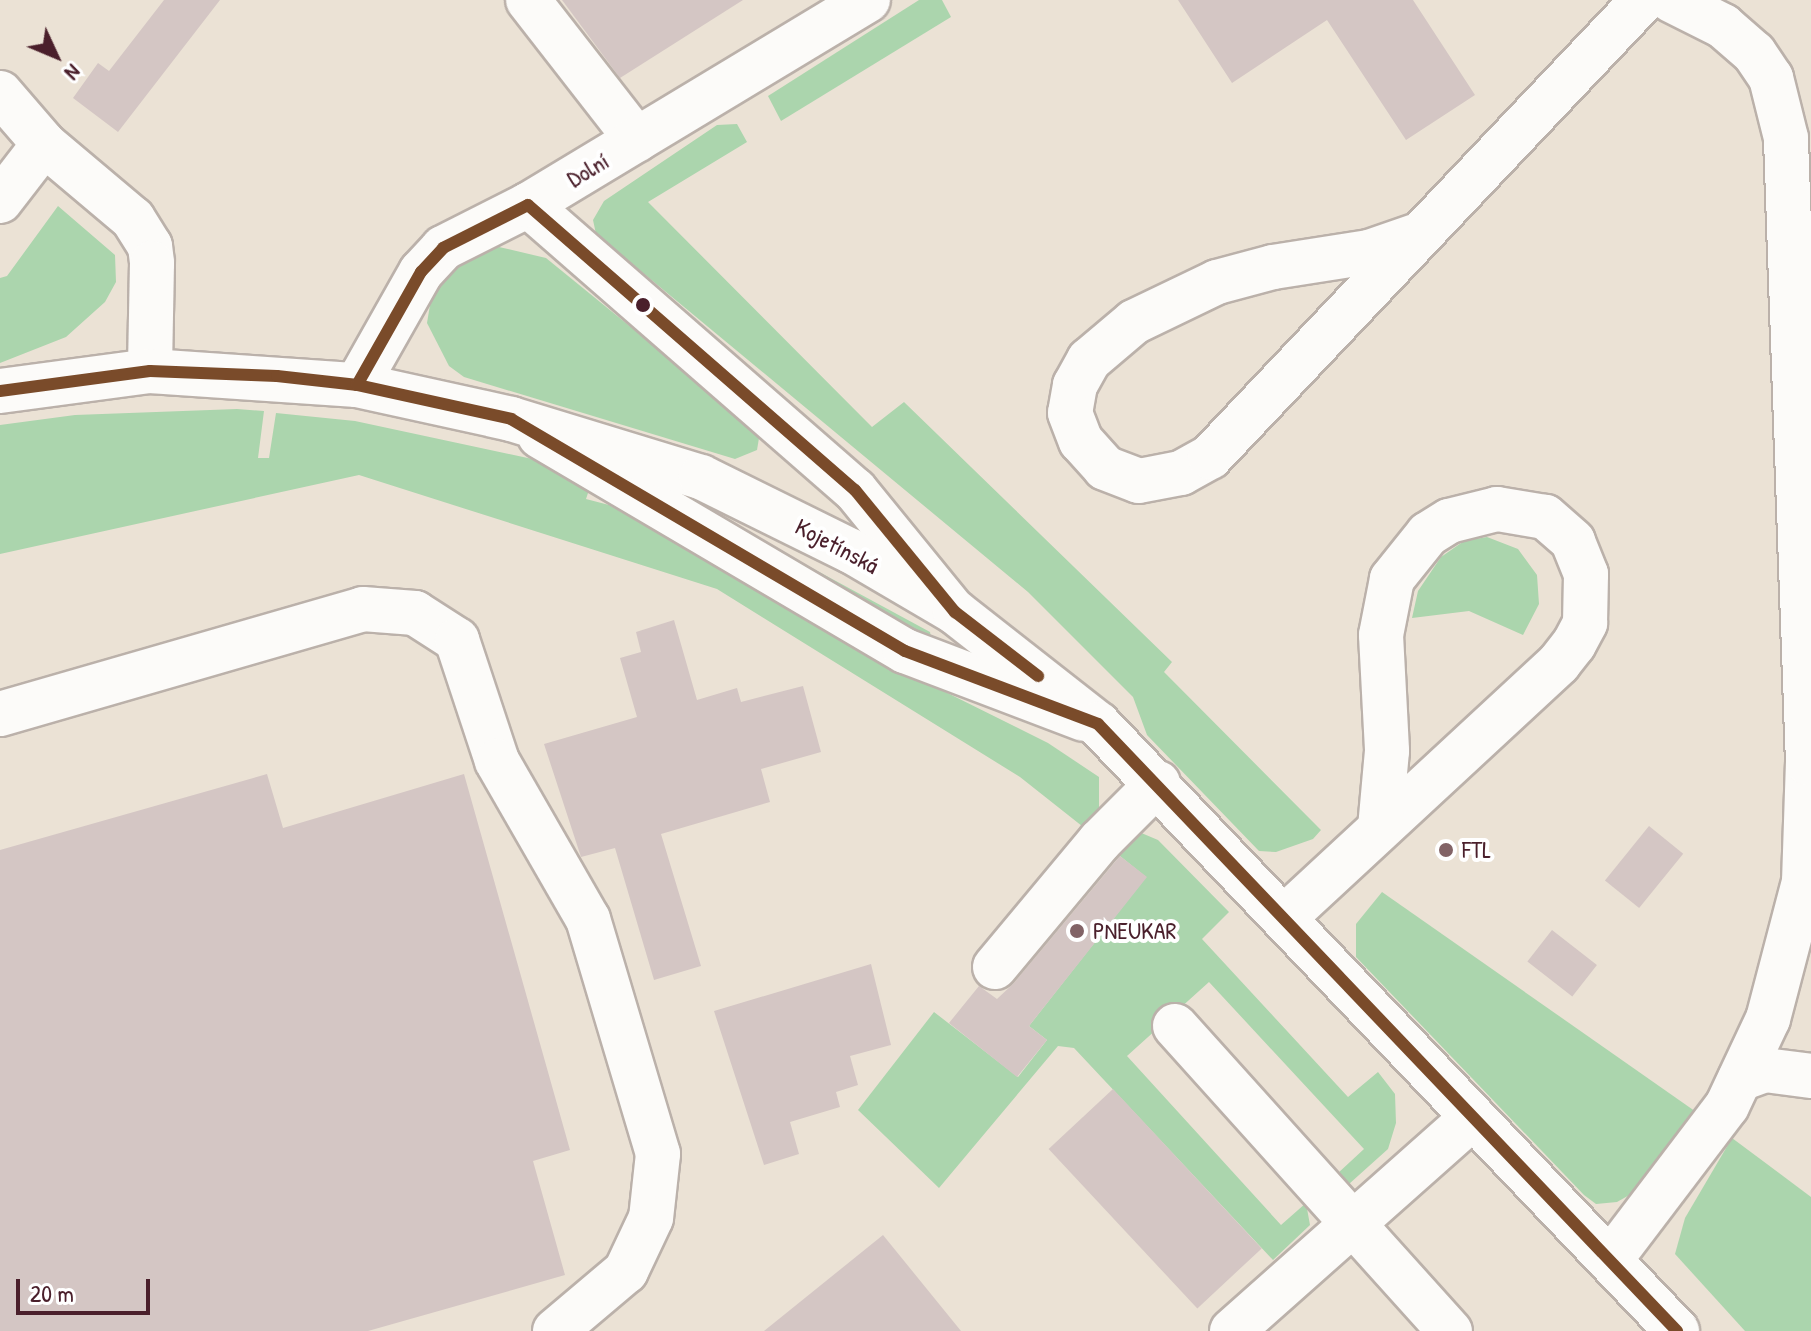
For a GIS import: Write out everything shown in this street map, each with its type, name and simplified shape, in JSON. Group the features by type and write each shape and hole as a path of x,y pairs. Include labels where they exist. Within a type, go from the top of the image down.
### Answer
{"main road":[{"path":"528,0 637,140"},
{"name":"Dolní","path":"357,385 421,272 443,248 528,205 868,0"},
{"path":"1421,234 1369,252 1217,282 1134,322 1089,360 1075,385 1070,413 1081,441 1105,468 1139,481 1181,473 1210,457 1643,0"},
{"path":"1610,1260 1693,1156 1740,1079 1768,1019 1804,917 1808,763 1786,138 1771,78 1754,53 1723,26 1671,0"},
{"path":"0,93 44,144 133,219 150,246 150,371"},
{"path":"0,201 44,144"},
{"path":"528,205 855,490 955,612"},
{"name":"Kojetínská","path":"0,391 150,371 357,385 511,419 701,477 851,551 955,612 1098,724 1286,916 1677,1331"},
{"path":"511,419 905,651 1098,724"},
{"path":"1286,916 1380,828 1574,644 1585,623 1586,574 1573,541 1545,517 1497,509 1449,521 1428,534 1392,579 1381,635 1387,751 1380,828"},
{"path":"0,714 363,609 415,613 457,640 497,761 588,919 658,1154 651,1218 626,1271 554,1330"},
{"path":"995,967 1100,841 1158,783"},
{"path":"1175,1026 1450,1331"},
{"path":"1740,1079 1765,1070 1811,1076"},
{"path":"1232,1331 1473,1117"}],"green space":[{"path":"919,0 942,0 951,17 781,121 768,96"},
{"path":"737,124 747,142 648,202 872,427 904,402 1172,662 1164,672 1321,830 1313,839 1276,852 1259,851 1147,735 1133,697 1028,592 596,234 593,220 604,201 717,125"},
{"path":"58,206 115,255 116,282 105,302 66,337 0,363 0,278 7,276"},
{"path":"499,247 546,258 750,424 759,438 757,450 735,459 464,377 449,366 427,323 432,293 446,272 476,253"},
{"path":"237,409 264,411 258,458 269,458 276,413 355,421 551,463 590,487 586,499 609,505 891,665 1048,743 1099,777 1099,809 1087,830 1020,777 717,589 359,475 0,554 0,425 75,415"},
{"path":"753,536 930,632 932,642"},
{"path":"1487,537 1518,549 1537,575 1539,604 1523,635 1469,611 1412,618 1418,591 1441,557 1464,541"},
{"path":"1139,832 1158,840 1229,912 1202,939 1348,1097 1378,1072 1395,1094 1396,1123 1388,1149 1349,1184 1337,1174 1364,1149 1209,982 1127,1056 1281,1225 1306,1203 1310,1225 1273,1260 1074,1048 1058,1046 939,1188 858,1110 934,1012 1018,1077 1047,1040 1029,1026 1146,877 1115,852"},
{"path":"1382,892 1699,1114 1633,1193 1617,1202 1596,1204 1584,1195 1356,957 1356,924"},
{"path":"1732,1138 1811,1197 1811,1331 1745,1331 1675,1254 1685,1218"}],"building":[{"path":"164,0 220,0 118,132 73,98 98,63 109,71"},
{"path":"562,0 743,0 620,78"},
{"path":"1178,0 1413,0 1475,95 1406,140 1327,20 1232,83"},
{"path":"674,620 697,700 737,688 741,702 803,686 821,752 761,769 770,802 661,834 701,966 654,980 615,848 581,857 544,744 637,717 620,658 641,652 636,632"},
{"path":"267,774 283,828 464,774 570,1150 533,1161 565,1275 368,1331 0,1331 0,850"},
{"path":"1649,826 1683,854 1639,908 1605,880"},
{"name":"PNEUKAR","path":"1120,856 1147,877 1029,1026 1047,1040 1017,1077 949,1023 979,986 997,999 1014,983"},
{"path":"1552,930 1597,965 1572,997 1527,962"},
{"path":"871,964 891,1045 850,1056 858,1085 836,1092 840,1107 790,1122 799,1154 764,1165 714,1011"},
{"path":"1113,1089 1262,1248 1197,1308 1049,1149"},
{"path":"883,1235 961,1331 764,1331"}],"transit line":[{"path":"357,385 421,272 443,248 528,205 855,490 955,612 1038,676"},
{"path":"0,391 150,371 277,376 357,385 511,419 905,651 1098,724 1677,1331"}],"place":[{"name":"FTL","path":"1446,850"},
{"name":"PNEUKAR","path":"1077,931"}]}
